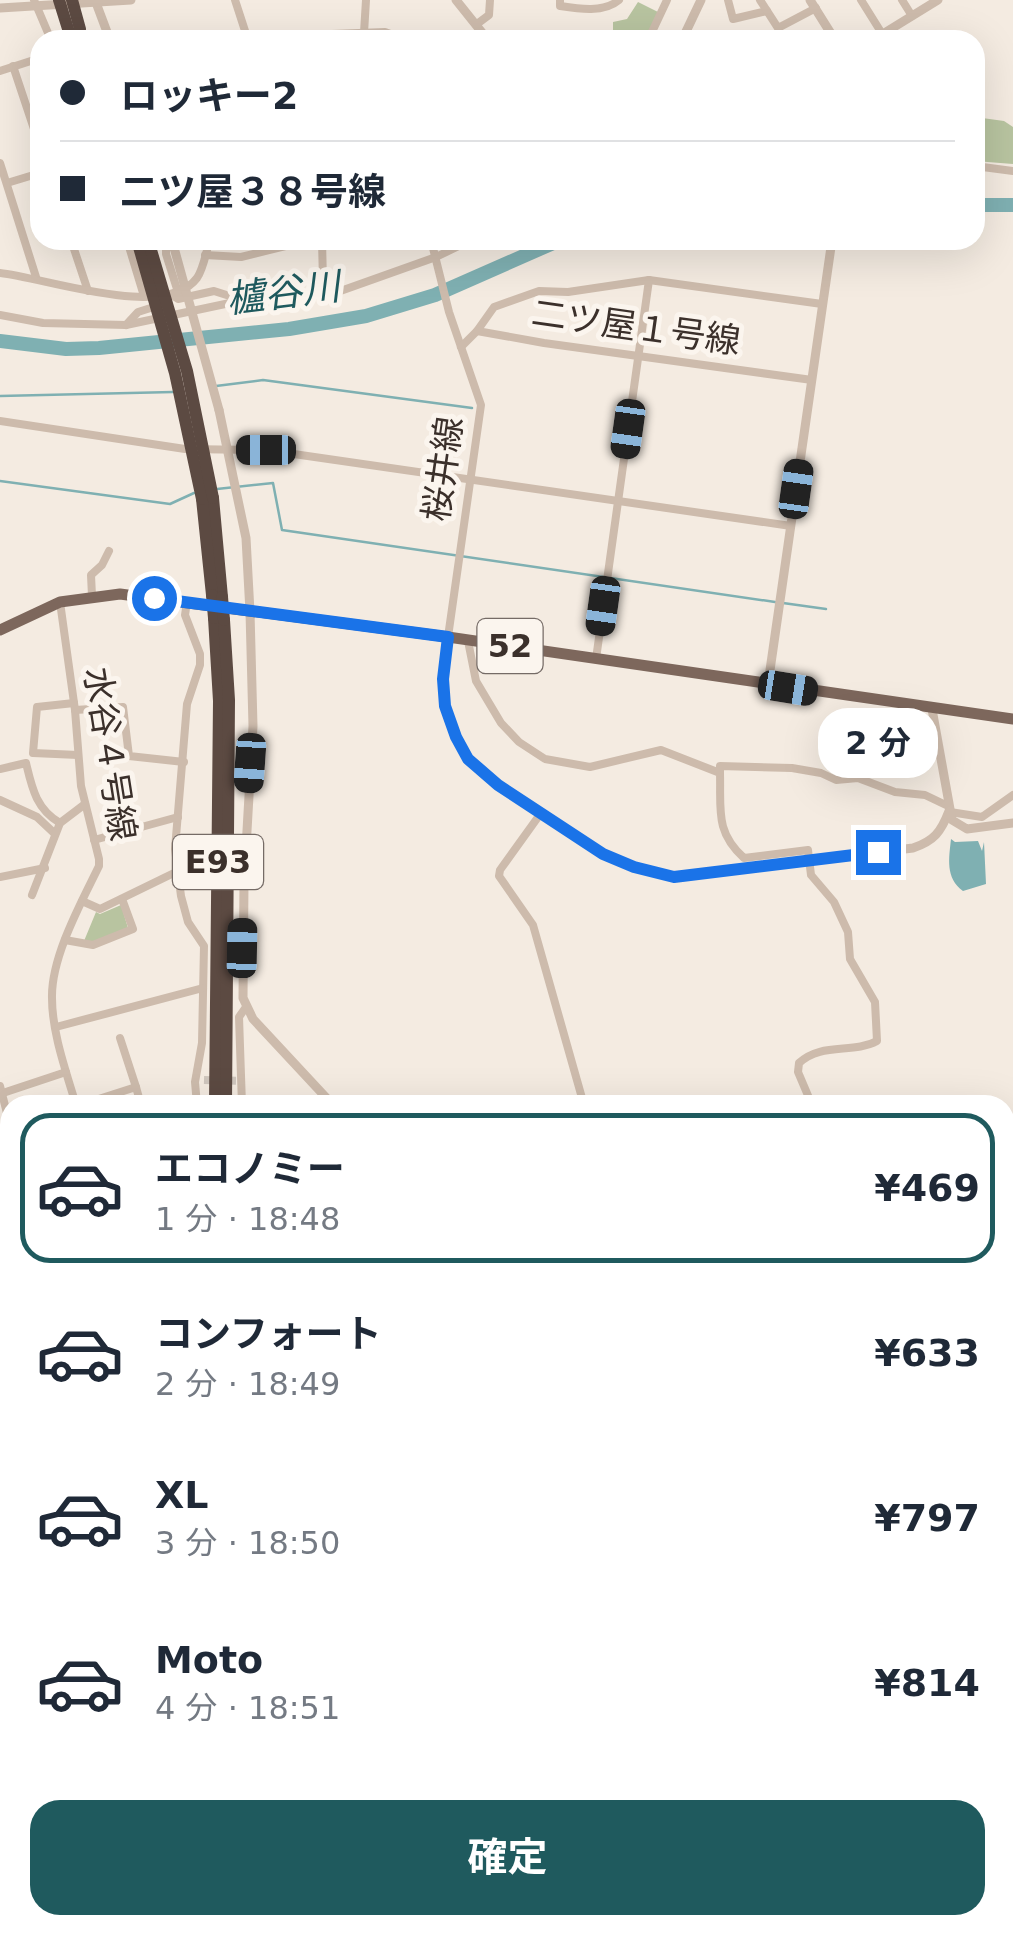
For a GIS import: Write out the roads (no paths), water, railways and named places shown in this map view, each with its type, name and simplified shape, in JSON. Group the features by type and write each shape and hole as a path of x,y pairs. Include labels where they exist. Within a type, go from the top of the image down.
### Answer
{"highway":[{"path":"60,0 74,30"},
{"path":"72,0 75,30"},
{"name":"E93","path":"140,250 207,498"},
{"name":"E93","path":"151,250 187,372 207,498 229,700 226,1095"},
{"name":"E93","path":"215,1095 219,619"}],"main road":[{"name":"52","path":"0,630 60,602 120,594 448,637 1013,720"}],"street":[{"path":"0,8 131,0"},
{"path":"235,0 245,30"},
{"path":"364,30 366,0"},
{"path":"456,0 481,30"},
{"path":"477,24 489,14 490,0"},
{"path":"560,0 560,6 585,10 614,6 619,0"},
{"path":"650,30 667,0"},
{"path":"686,30 700,0"},
{"path":"728,0 733,19 767,11"},
{"path":"760,0 778,28 813,4 830,30"},
{"path":"861,0 876,30"},
{"path":"902,0 912,16"},
{"path":"892,30 938,0"},
{"path":"96,1 106,30"},
{"path":"36,3 47,30"},
{"path":"0,71 30,61"},
{"path":"14,66 30,116"},
{"path":"0,162 36,277"},
{"path":"985,167 1013,171"},
{"path":"6,183 30,176"},
{"path":"74,250 88,291"},
{"path":"131,250 144,296"},
{"path":"166,250 176,295"},
{"path":"175,250 230,450 246,538 253,726 242,948 246,1008 324,1095"},
{"path":"126,325 138,312 176,295 196,279 206,250"},
{"path":"205,254 241,256 267,250"},
{"path":"322,250 324,282 332,294"},
{"name":"桜井線","path":"434,250 481,406 448,637"},
{"path":"0,316 43,323 126,325 244,300 332,294 437,260 454,250"},
{"path":"768,684 830,250"},
{"path":"0,273 36,277 88,291 144,296 214,291 244,300"},
{"path":"477,330 494,307 539,291 568,292 649,280 822,304"},
{"path":"596,659 649,280"},
{"name":"二ツ屋１号線","path":"461,347 477,330 812,380"},
{"path":"0,421 185,449 266,450 791,526"},
{"path":"92,596 92,575 109,551"},
{"name":"水谷４号線","path":"60,602 85,804 99,866 64,940 51,995 74,1095"},
{"path":"187,602 185,615 200,654 200,665 187,704 176,872 188,922 204,946 198,1095"},
{"path":"448,637 443,679 445,706 468,759 498,785 603,854 634,867 674,877 913,848 931,842 941,831 948,809"},
{"path":"468,641 476,681 501,722 519,742 545,760 590,766 661,750 720,773"},
{"path":"78,754 33,752 37,706 123,706 130,756 184,762"},
{"path":"932,709 948,809 960,828 1013,822"},
{"path":"0,770 26,763 33,794 48,816 60,823"},
{"path":"808,1095 798,1072 800,1063 811,1054 868,1046 877,1041 875,1002 850,959 848,932 834,902 811,875 808,850 744,858 734,849 722,829 720,766 792,768 836,780 858,778 895,792 925,795 948,809 982,816 1013,795"},
{"path":"0,800 38,817 54,833"},
{"path":"32,895 54,833 60,823 85,804"},
{"path":"541,813 500,870 500,876 533,925 581,1095"},
{"path":"94,840 178,817"},
{"path":"0,877 44,868"},
{"path":"82,901 100,909 176,872"},
{"path":"64,940 93,946 134,929 122,899"},
{"path":"56,1026 203,988"},
{"path":"242,1095 239,1017 246,1008"},
{"path":"120,1038 139,1095"},
{"path":"1,1091 66,1072"},
{"path":"110,1095 136,1087"}],"water":[{"path":"951,839 978,841 982,851 984,842 986,884 963,891 957,886 950,867"}],"waterway":[{"name":"櫨谷川","path":"985,205 1013,205"},
{"name":"櫨谷川","path":"0,341 66,349 99,348 289,329 366,316 435,295 537,250"},
{"path":"216,386 263,380 472,408"},
{"path":"0,396 173,392"},
{"path":"0,481 170,504 194,493"},
{"path":"217,489 273,483 282,530 775,602"},
{"path":"783,603 826,609"}],"tunnel":[{"path":"204,1080 243,1081"}]}
